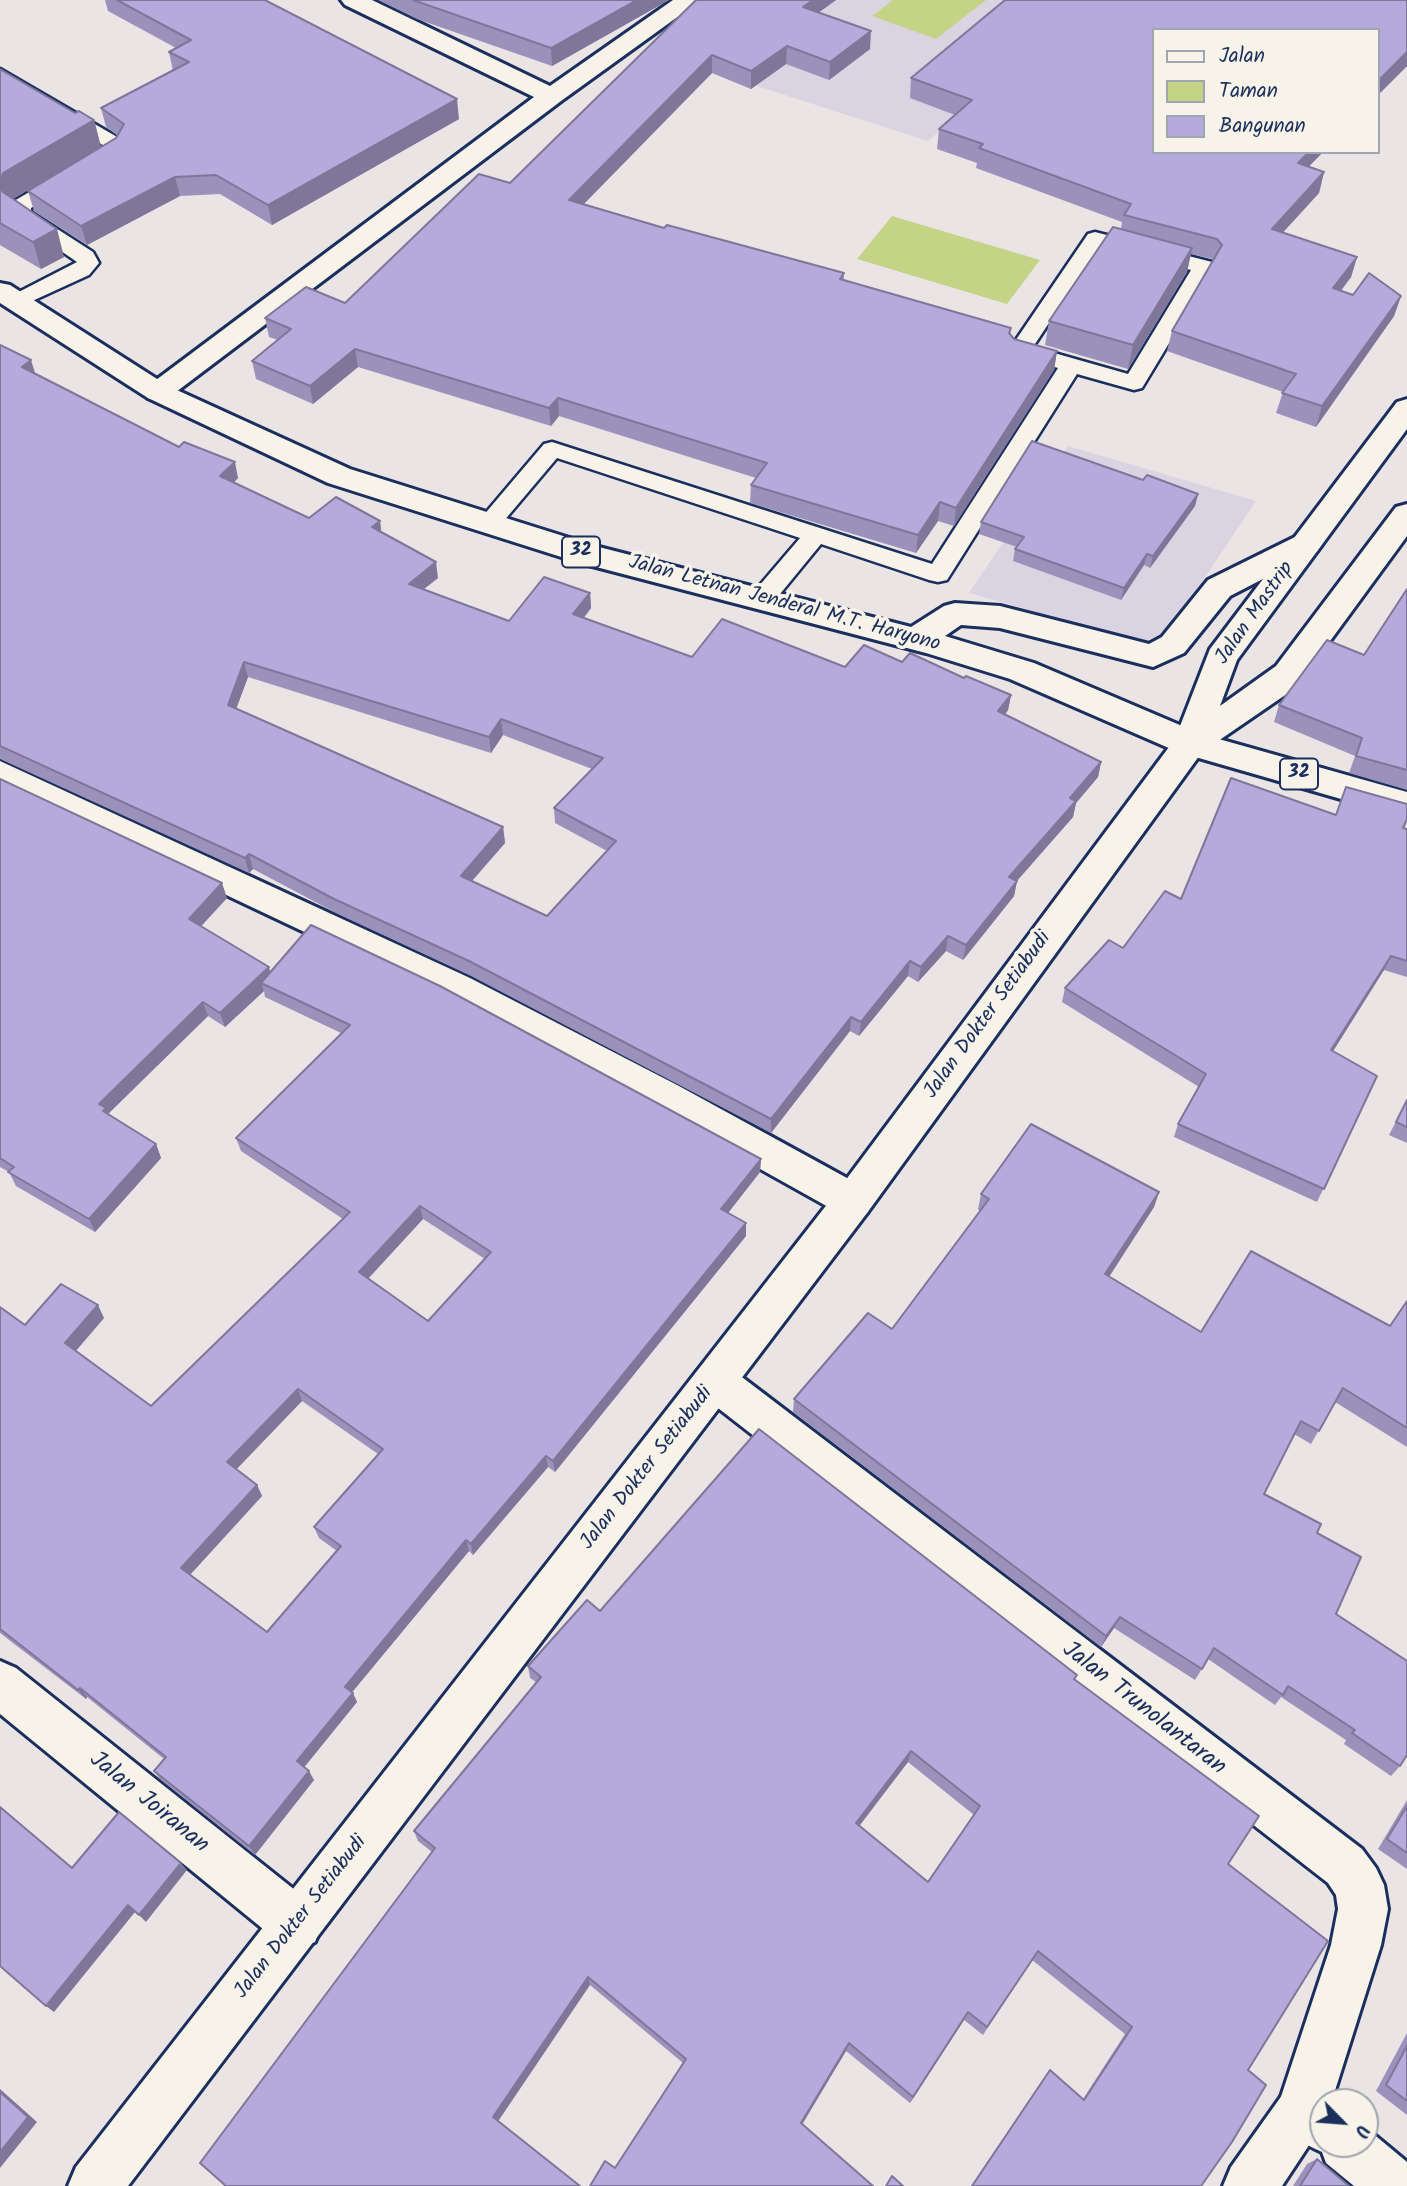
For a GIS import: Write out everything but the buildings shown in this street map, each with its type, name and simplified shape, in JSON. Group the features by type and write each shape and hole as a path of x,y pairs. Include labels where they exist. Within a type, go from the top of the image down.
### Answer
{"main road":[{"path":"353,0 552,96"},
{"path":"158,392 552,96 689,0"},
{"name":"Jalan Letnan Jenderal M.T. Haryono","path":"9,297 158,392 339,476 588,555 916,639 1022,671 1190,743"},
{"name":"Jalan Mastrip","path":"1190,743 1222,657 1407,408"},
{"path":"1190,743 1279,683 1288,674 1407,514"},
{"path":"916,639 955,614 966,614 1000,617 1153,656 1173,645 1219,588 1306,544"},
{"name":"32","path":"1190,743 1407,805"},
{"name":"Jalan Dokter Setiabudi","path":"95,2186 853,1201 1190,743"},
{"path":"0,773 457,988 665,1097 853,1201"},
{"name":"Jalan Trunolantaran","path":"715,1381 1345,1866 1359,1885 1363,1909 1320,2088"},
{"name":"Jalan Joiranan","path":"0,1684 297,1924"},
{"name":"Jalan Trunolantaran","path":"1250,2186 1309,2122"},
{"path":"1362,2158 1395,2186"}],"lane":[{"path":"0,75 117,145 112,152 21,205 20,214 86,256 88,264 81,270 9,297"},
{"path":"1095,238 1204,267 1134,383 1071,365 1020,350 1095,238"},
{"path":"489,523 552,449 938,574 1071,365"},
{"path":"762,599 816,534"}],"shaded area":[{"path":"720,0 1093,0 928,141 648,51"},
{"path":"1068,446 1256,501 1169,631 1143,642 969,593"}],"green space":[{"path":"893,0 986,0 936,39 872,16"},
{"path":"892,216 1040,260 1007,304 857,259"}]}
